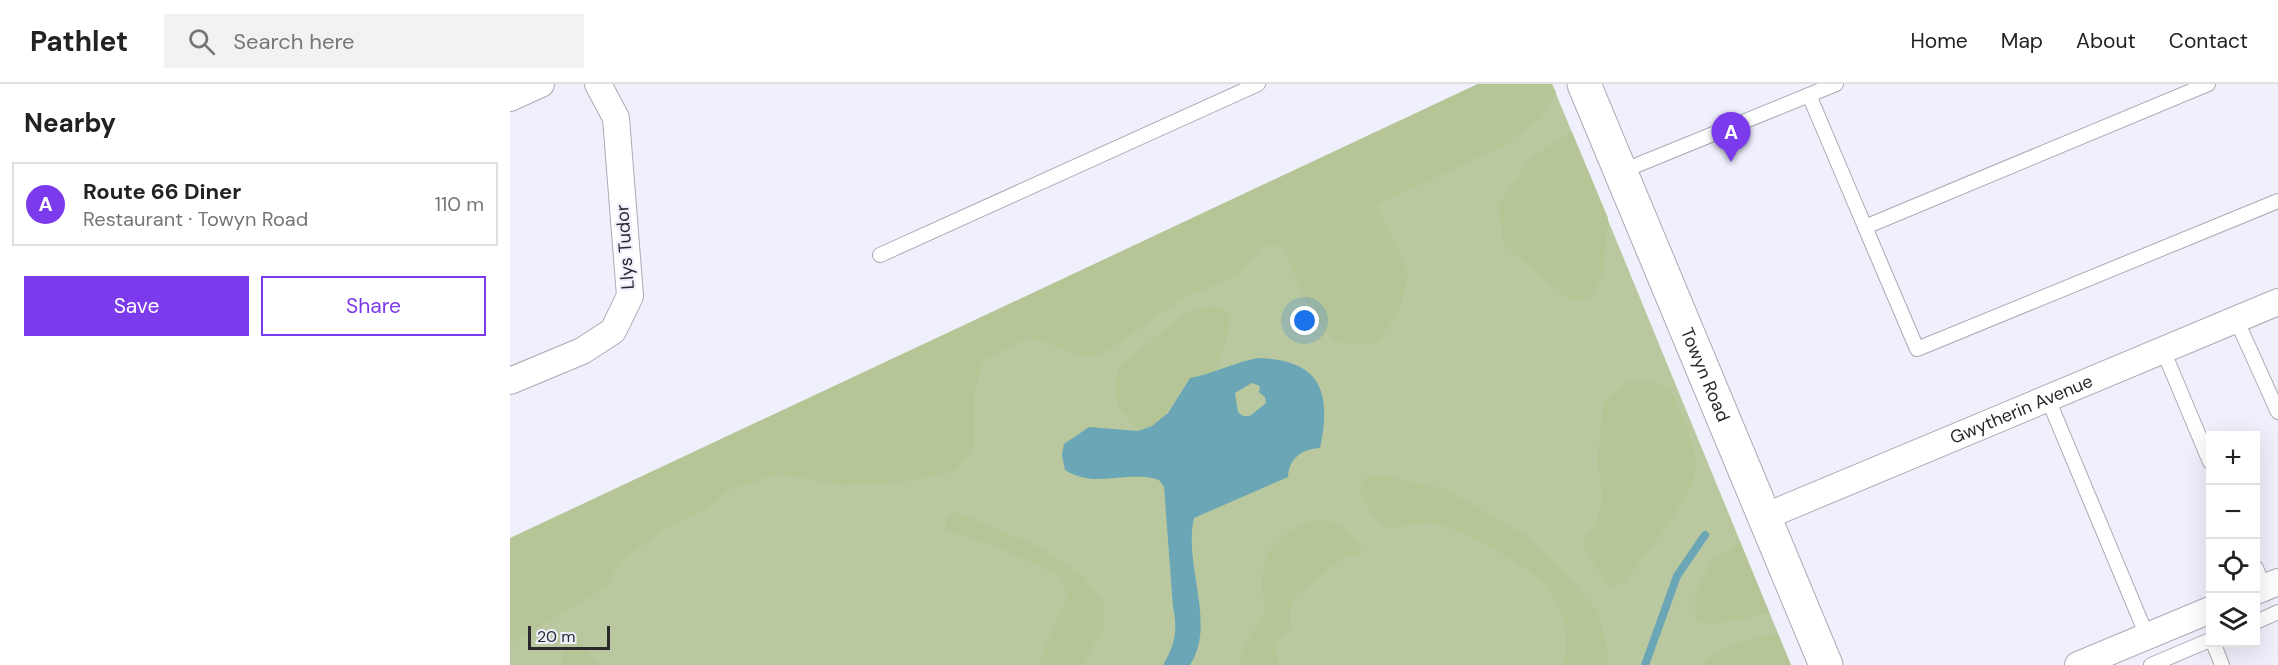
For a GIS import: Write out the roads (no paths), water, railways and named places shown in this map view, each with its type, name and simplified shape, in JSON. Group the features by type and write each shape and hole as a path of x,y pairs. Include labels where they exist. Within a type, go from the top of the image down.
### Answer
{"main road":[{"name":"Towyn Road","path":"1584,84 1826,665"}],"street":[{"path":"510,98 541,84"},
{"name":"Llys Tudor","path":"510,381 582,351 614,331 630,296 616,118 598,84"},
{"name":"Gwytherin Avenue","path":"1764,517 2278,302"},
{"path":"2078,665 2206,612"}],"lane":[{"path":"880,255 1258,84"},
{"path":"1620,172 1836,84"},
{"path":"1865,227 2208,84"},
{"path":"1809,95 1917,349 2278,201"},
{"path":"2236,320 2278,412"},
{"path":"2163,350 2206,450"},
{"path":"2048,399 2147,636"},
{"path":"2260,620 2278,612"},
{"path":"2151,665 2206,643"},
{"path":"2214,647 2222,665"}],"water":[{"path":"1258,358 1279,360 1296,365 1317,383 1322,395 1324,411 1320,448 1308,450 1298,456 1291,465 1288,477 1194,518 1193,555 1200,613 1197,649 1190,665 1163,665 1173,644 1175,630 1164,487 1159,480 1147,477 1100,479 1077,476 1065,470 1062,455 1064,444 1089,427 1138,431 1152,426 1168,413 1190,378","holes":["1252,383 1260,386 1259,392 1265,397 1266,403 1250,416 1243,416 1238,412 1235,393"]}],"waterway":[{"path":"1645,665 1677,576 1705,535"}],"place":[{"name":"Route 66 Diner","path":"1731,162"}]}
